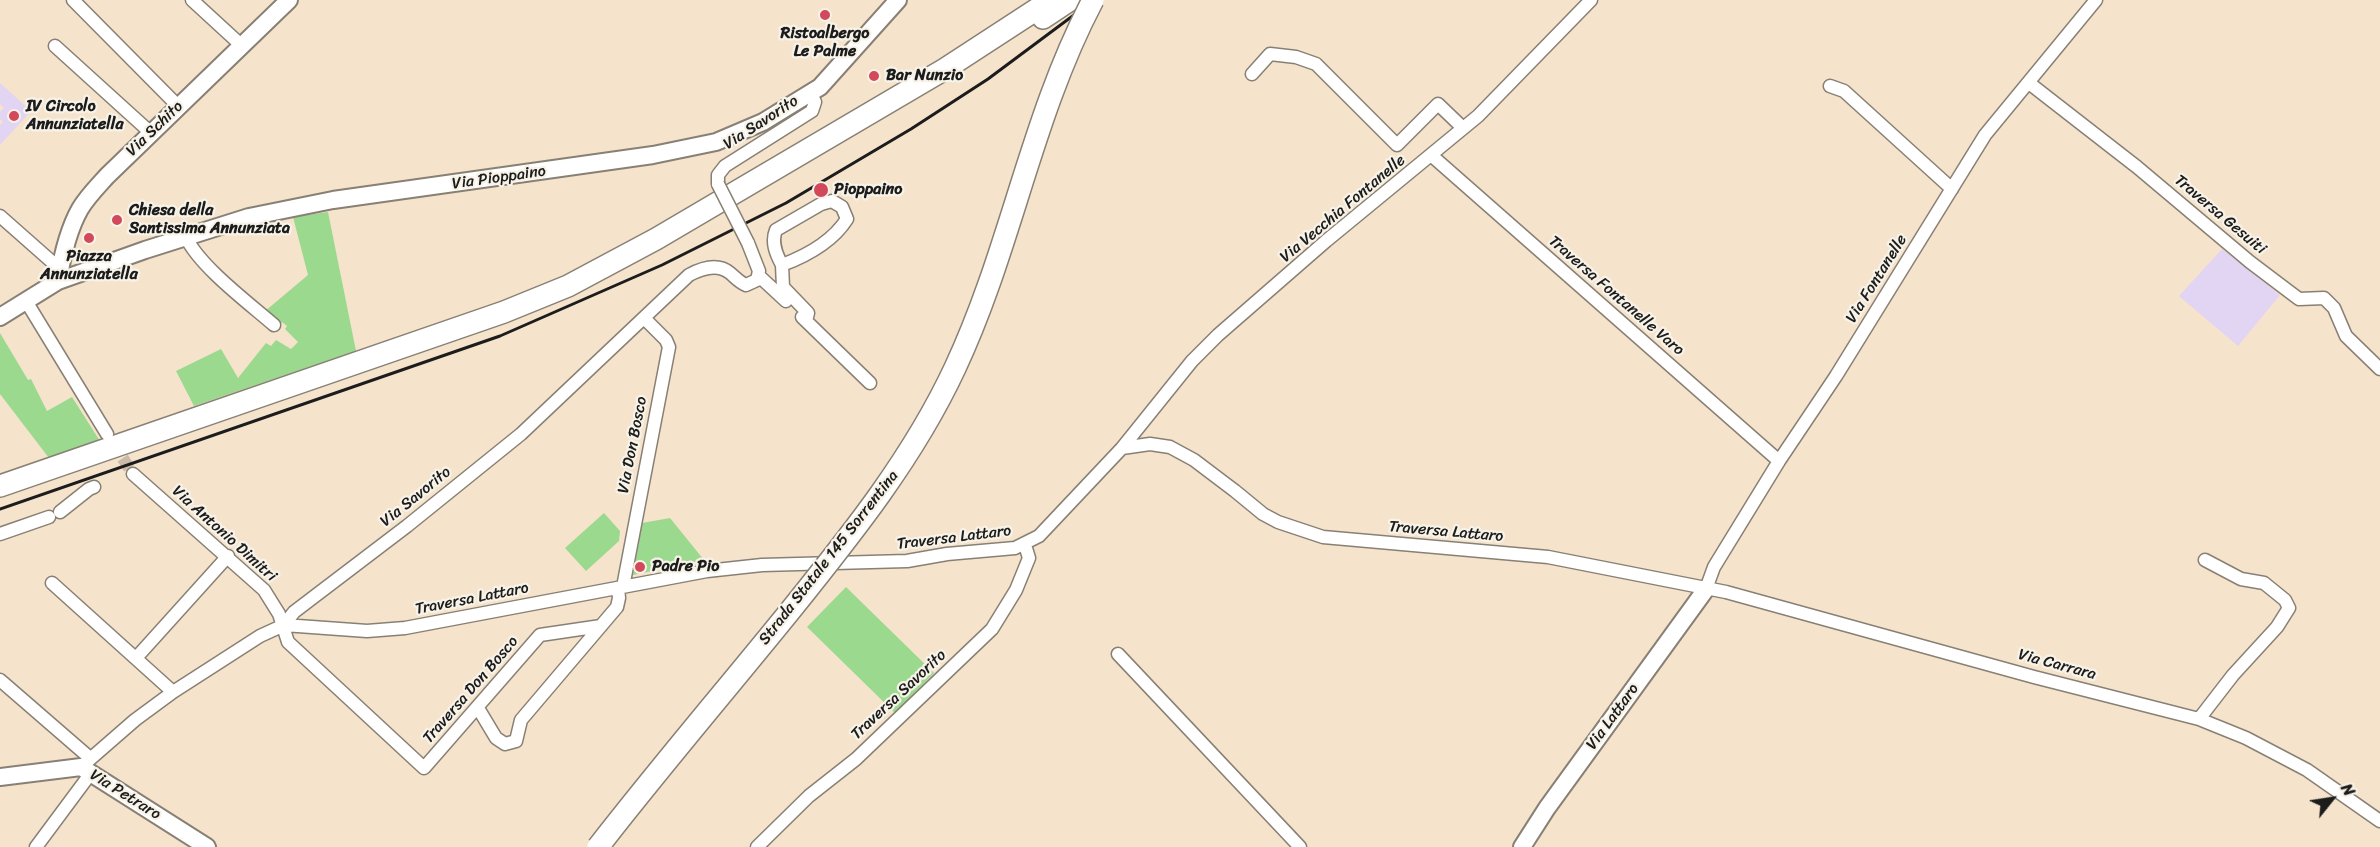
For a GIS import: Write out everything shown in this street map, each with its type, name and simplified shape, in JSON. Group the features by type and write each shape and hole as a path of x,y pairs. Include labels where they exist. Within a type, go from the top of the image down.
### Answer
{"highway":[{"path":"0,486 533,301 625,257 911,89 982,46 1051,0"},
{"path":"815,145 915,99 996,50 1070,0"},
{"name":"Strada Statale 145 Sorrentina","path":"598,847 874,504 929,418 955,369 972,327 1054,85 1072,39 1093,0"}],"main road":[{"name":"Via Schito","path":"59,275 62,256 79,210 107,176 289,0"},
{"name":"Via Pioppaino","path":"0,317 26,301 59,275 249,217 311,204 653,155 716,142 763,122 811,94 898,0"},
{"name":"Via Lattaro","path":"1522,847 1547,808 1706,589"},
{"name":"Via Petraro","path":"0,777 88,766 207,847"}],"street":[{"path":"73,0 178,106"},
{"path":"192,0 241,45"},
{"name":"Via Vecchia Fontanelle","path":"1122,448 1191,361 1218,335 1326,241 1463,128 1506,88 1591,0"},
{"name":"Via Fontanelle","path":"1706,589 1714,567 1779,461 1836,376 1985,135 2096,0"},
{"path":"56,46 151,133"},
{"path":"1252,75 1270,54 1311,61 1397,145 1438,105 1463,128"},
{"name":"Traversa Gesuiti","path":"2029,83 2137,167 2250,262 2299,299 2324,298 2334,308 2346,336 2380,369"},
{"path":"1830,86 1844,91 1952,189"},
{"name":"Via Savorito","path":"811,94 815,102 812,111 725,166 718,175 718,184 748,243 758,266 759,276 870,383"},
{"name":"Traversa Fontanelle Varo","path":"1431,155 1779,461"},
{"path":"782,265 826,241 841,228 847,219 842,207 832,201 821,204 776,230 773,237 776,254 782,265 783,286 808,313 806,321"},
{"path":"0,216 59,275"},
{"path":"186,237 189,244 212,270 274,325"},
{"name":"Via Savorito","path":"36,847 88,766 173,692 260,636 284,626 294,612 407,526 521,434 682,281 704,269 721,268 746,285 752,284 759,276"},
{"path":"26,301 107,434"},
{"name":"Via Don Bosco","path":"478,708 499,741 506,744 513,743 518,738 521,720 617,607 669,347 666,340 644,318"},
{"name":"Traversa Lattaro","path":"284,626 367,631 405,628 707,571 762,565 907,561 947,554 1015,548 1039,536 1122,448 1150,444 1170,447 1194,460 1263,514 1278,522 1323,537 1548,557 1706,589"},
{"name":"Via Antonio Dimitri","path":"134,474 264,590 284,626"},
{"path":"0,534 54,514 94,487"},
{"name":"Traversa Savorito","path":"757,847 809,796 855,759 992,629 1016,590 1029,558 1025,545"},
{"path":"136,658 228,556"},
{"path":"2199,719 2233,675 2277,627 2289,609 2285,600 2264,583 2241,579 2205,560"},
{"path":"52,583 173,692"},
{"name":"Via Carrara","path":"1706,589 1726,592 2013,671 2199,719 2246,738 2307,770 2380,821"},
{"name":"Traversa Don Bosco","path":"284,626 288,642 292,647 424,768 540,635 601,626"},
{"path":"1118,654 1300,847"},
{"path":"0,680 88,766"}],"shaded area":[{"name":"IV Circolo Annunziatella","path":"0,83 31,111 0,145 0,125 3,122 0,119 0,112 4,108 0,104"},
{"path":"2222,249 2280,295 2238,346 2179,296"}],"green space":[{"path":"328,212 356,351 194,406 176,371 221,349 238,378 266,343 271,346 276,340 291,349 298,342 285,329 287,326 282,322 279,325 264,312 308,275 293,217"},
{"path":"0,333 28,380 31,379 47,411 72,397 100,441 49,458 0,394"},
{"path":"604,513 620,531 619,541 586,571 565,548"},
{"path":"670,518 704,560 633,575 642,523"},
{"path":"846,587 934,673 895,713 807,627"}],"tunnel":[{"path":"113,443 133,474"}],"railway":[{"path":"0,509 500,336 662,265 786,203 911,129 988,79 1094,0"}],"place":[{"name":"Ristoalbergo Le Palme","path":"825,15"},
{"name":"Bar Nunzio","path":"874,76"},
{"name":"IV Circolo Annunziatella","path":"14,116"},
{"name":"Pioppaino","path":"821,190"},
{"name":"Chiesa della Santissima Annunziata","path":"117,220"},
{"name":"Piazza Annunziatella","path":"89,238"},
{"name":"Padre Pio","path":"640,567"}]}
